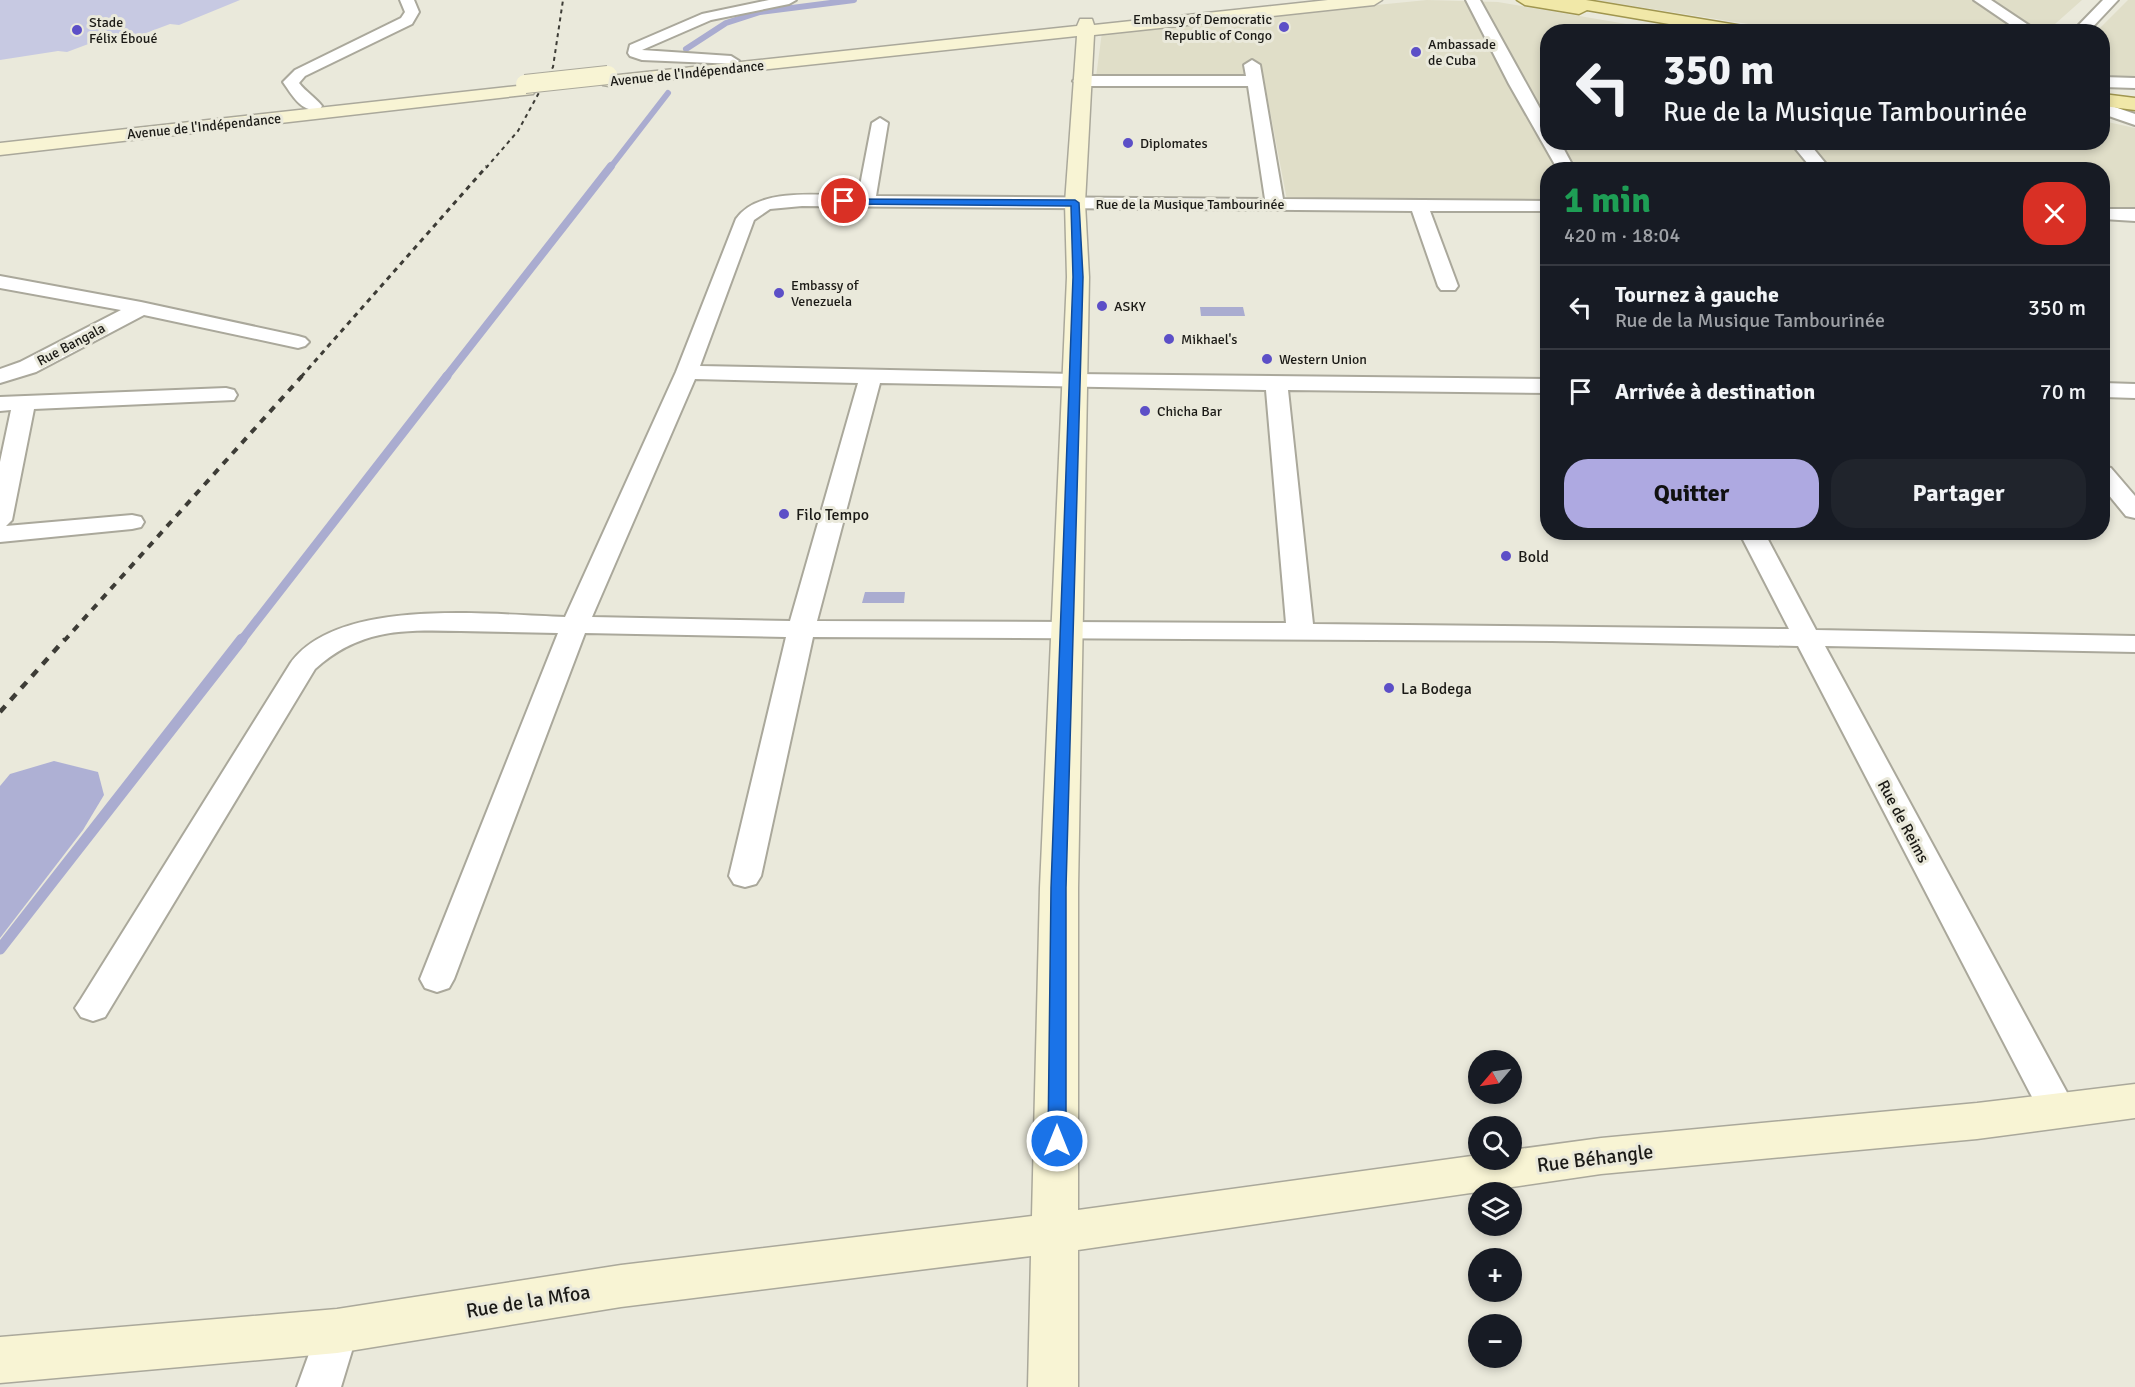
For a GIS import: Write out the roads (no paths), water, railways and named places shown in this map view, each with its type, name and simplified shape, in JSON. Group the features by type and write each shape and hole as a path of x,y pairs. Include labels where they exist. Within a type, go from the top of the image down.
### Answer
{"main road":[{"name":"Avenue de l'Indépendance","path":"0,149 526,87 1086,27 1313,0"},
{"name":"Avenue de l'Indépendance","path":"609,78 732,61 1374,0"},
{"path":"1525,0 1662,24"},
{"path":"1557,0 1701,24"},
{"path":"1053,1387 1059,888 1078,277 1075,203 1086,27"},
{"name":"Avenue de l'Indépendance","path":"0,141 314,106 526,87"},
{"path":"2110,91 2135,93"},
{"path":"2110,93 2135,104"},
{"name":"Rue Béhangle","path":"1056,1233 1601,1156 1977,1121 2057,1109 2135,1101"},
{"name":"Rue de la Mfoa","path":"0,1360 337,1331 621,1286 1056,1233"}],"street":[{"path":"314,106 301,97 291,82 300,73 407,21 412,12 407,0"},
{"path":"732,61 655,58 635,53 635,48 706,16 789,0"},
{"path":"1473,0 1516,84 1540,124"},
{"path":"1981,0 2019,24"},
{"path":"2087,24 2111,0"},
{"path":"1081,81 1253,73 1275,204"},
{"path":"2110,89 2135,83"},
{"path":"2110,111 2135,120"},
{"path":"866,201 880,123"},
{"path":"1805,150 1816,162"},
{"name":"Rue de la Musique Tambourinée","path":"687,372 745,219 752,210 761,205 802,201 866,201 1540,206"},
{"path":"1419,205 1448,286"},
{"path":"2110,214 2135,215"},
{"path":"0,282 141,308 298,342"},
{"name":"Rue Bangala","path":"0,376 28,367 141,308"},
{"path":"437,979 574,627 687,372 1074,381 1540,386"},
{"path":"745,876 801,629 871,376"},
{"path":"1276,383 1300,631"},
{"path":"2110,390 2135,391"},
{"path":"0,404 226,395"},
{"path":"0,520 24,402"},
{"path":"2110,481 2135,511"},
{"path":"0,534 132,522"},
{"name":"Rue de Reims","path":"1755,540 1804,637 2057,1109"},
{"path":"93,1008 304,664 321,648 343,636 376,626 405,622 574,627 1300,631 1804,637 2135,644"},
{"path":"320,1387 337,1331"}],"waterway":[{"path":"686,49 726,23 760,12 854,0"},
{"path":"610,168 668,93"},
{"path":"446,377 611,166"},
{"path":"241,641 447,376"},
{"path":"0,949 242,639"}],"railway":[{"path":"486,168 518,131 553,67 563,0"},
{"path":"301,377 487,166"},
{"path":"64,641 302,376"},
{"path":"0,712 65,639"}],"place":[{"name":"Embassy of Democratic Republic of Congo","path":"1284,27"},
{"name":"Stade Félix Éboué","path":"77,30"},
{"name":"Ambassade de Cuba","path":"1416,52"},
{"name":"Diplomates","path":"1128,143"},
{"name":"Embassy of Venezuela","path":"779,293"},
{"name":"ASKY","path":"1102,306"},
{"name":"Mikhael's","path":"1169,339"},
{"name":"Western Union","path":"1267,359"},
{"name":"Chicha Bar","path":"1145,411"},
{"name":"Filo Tempo","path":"784,514"},
{"name":"Bold","path":"1506,556"},
{"name":"La Bodega","path":"1389,688"}]}
